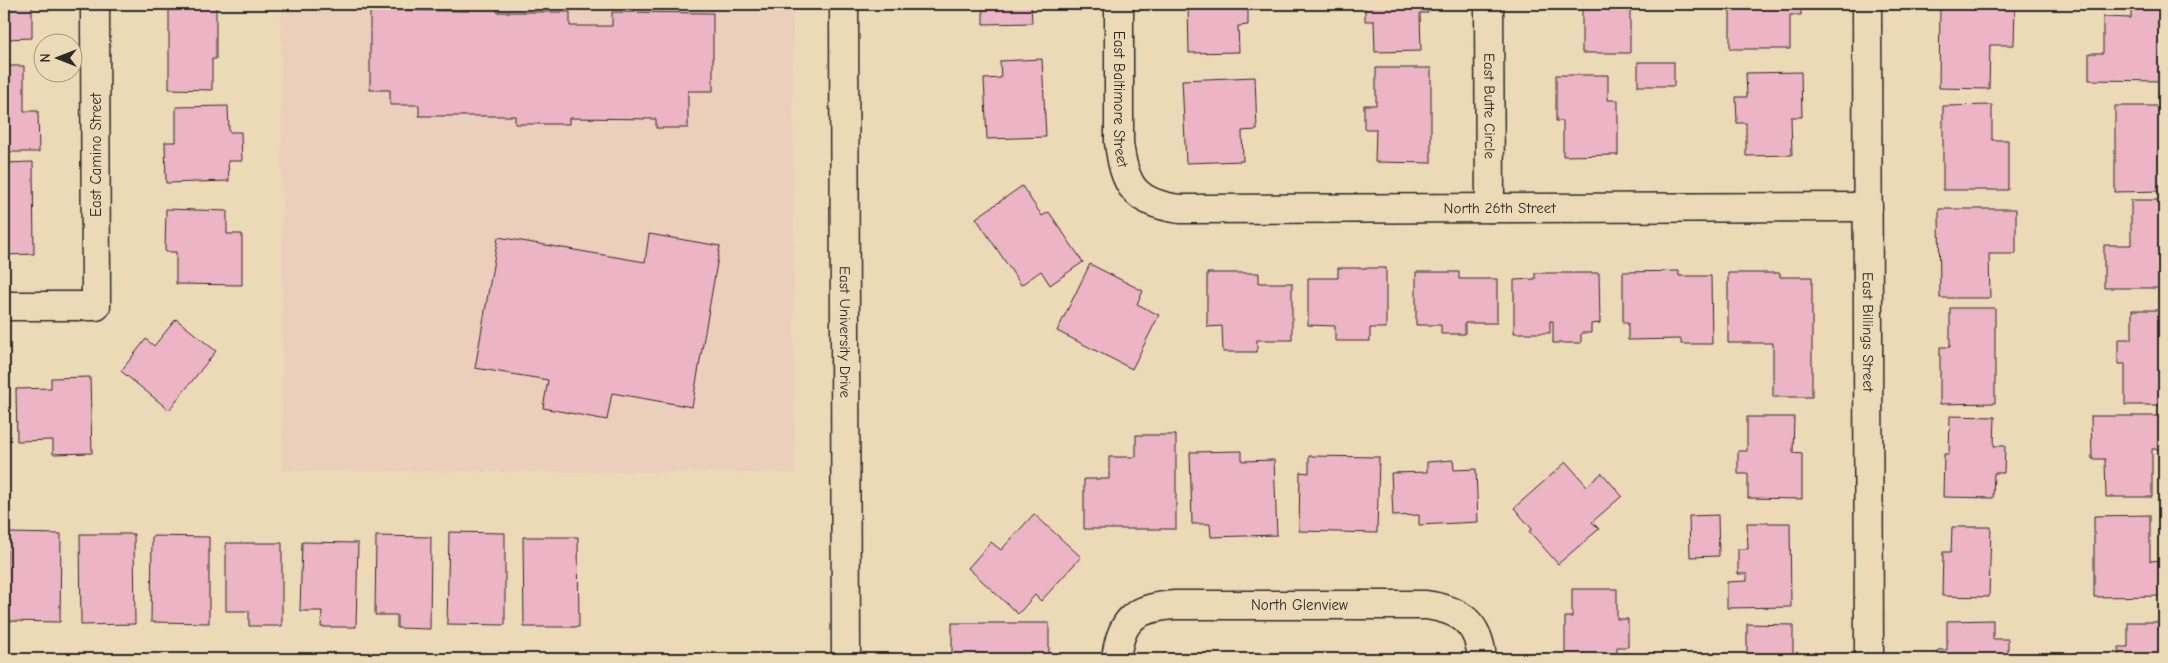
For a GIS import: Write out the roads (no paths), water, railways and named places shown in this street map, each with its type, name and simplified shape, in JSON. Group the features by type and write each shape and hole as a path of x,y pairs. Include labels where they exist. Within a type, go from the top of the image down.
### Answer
{"street":[{"name":"East Camino Street","path":"4,306 96,306 95,4"},
{"name":"East University Drive","path":"844,4 846,659"},
{"name":"East Baltimore Street","path":"1119,4 1119,142 1121,161 1126,179 1134,192"},
{"name":"East Butte Circle","path":"1489,4 1490,208"},
{"name":"East Billings Street","path":"1867,4 1869,659"},
{"name":"North 26th Street","path":"1134,192 1147,201 1164,207 1180,209 1868,207"},
{"name":"North Glenview","path":"1116,659 1122,630 1130,618 1143,610 1175,605 1426,605 1455,612 1467,620 1476,633 1482,659"}]}
